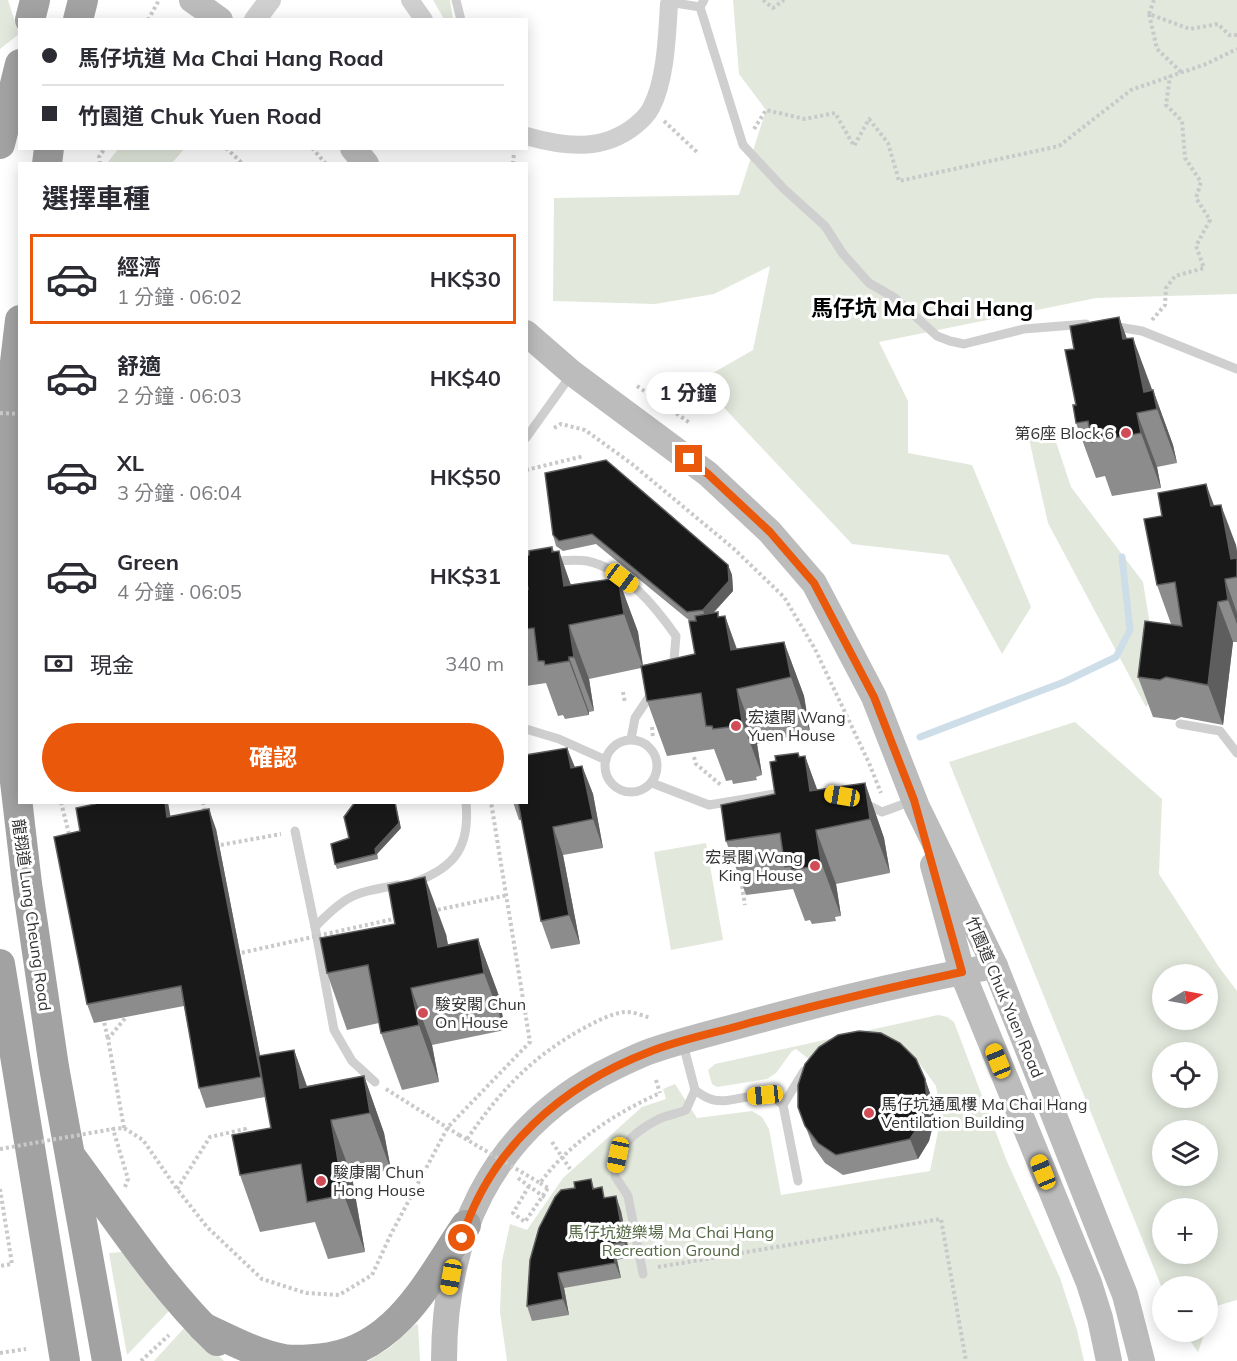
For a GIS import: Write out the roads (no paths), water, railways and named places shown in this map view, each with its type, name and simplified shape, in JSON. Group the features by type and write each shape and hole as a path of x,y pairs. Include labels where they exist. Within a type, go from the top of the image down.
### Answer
{"highway":[{"path":"30,18 35,0"},
{"path":"0,144 18,72"},
{"name":"龍翔道 Lung Cheung Road","path":"18,337 12,388 6,532 9,717 15,788 27,884 69,1153 107,1361"},
{"path":"0,964 65,1361"},
{"path":"69,1153 153,1270 203,1327 239,1361"},
{"path":"203,1327 253,1349 285,1359 317,1359 354,1350 371,1342 400,1320 466,1225"}],"main road":[{"path":"192,0 217,18"},
{"path":"355,150 364,162"},
{"name":"竹園道 Chuk Yuen Road","path":"528,335 572,373 708,474 770,532 814,583 874,697 915,803 995,966 1125,1295 1142,1361"},
{"name":"竹園道 Chuk Yuen Road","path":"915,803 962,972 1089,1283 1100,1318 1109,1361"},
{"path":"444,1361 446,1305 451,1277 466,1225 484,1186 522,1134 545,1111 580,1086 618,1065 682,1041 816,1006 995,966"}],"street":[{"path":"256,18 270,0"},
{"path":"410,0 423,18"},
{"path":"528,136 565,145 599,143 612,140 642,119 651,109 657,94 667,38 669,2"}],"lane":[{"path":"456,0 460,18"},
{"path":"669,2 702,4 743,145 784,189 825,226 843,254 869,283 895,298 937,336 964,344 1024,330 1055,326 1096,325"},
{"path":"1106,326 1142,332 1237,369"},
{"path":"528,435 572,373"},
{"path":"708,474 770,518 809,561"},
{"path":"554,561 586,560 609,568 636,588 676,636 674,660 635,718 631,740"},
{"path":"817,570 821,578 827,608"},
{"path":"1180,724 1220,731 1237,753"},
{"path":"528,730 551,736 606,760"},
{"path":"631,740 647,745 657,759 656,776 645,789 628,793 620,790 607,777 606,760 615,745 631,740"},
{"path":"652,783 709,805 791,791"},
{"path":"850,799 882,812 915,803"},
{"path":"315,927 336,906 353,894 417,882 444,868 453,860 462,844 468,825 466,804"},
{"path":"295,831 333,1030 352,1061 375,1082"},
{"path":"642,1272 628,1196 615,1176 618,1155 626,1142 642,1129 661,1118 686,1110 695,1090 682,1041"},
{"path":"783,1105 804,1071"},
{"path":"695,1090 709,1099 765,1095 778,1100 783,1105 798,1182"}],"waterway":[{"path":"920,737 1064,682 1116,657 1130,630 1122,557"}],"place":[{"name":"第6座 Block 6","path":"1126,433"},
{"name":"宏遠閣 Wang Yuen House","path":"736,726"},
{"name":"宏景閣 Wang King House","path":"815,866"},
{"name":"駿安閣 Chun On House","path":"423,1013"},
{"name":"馬仔坑通風樓 Ma Chai Hang Ventilation Building","path":"869,1113"},
{"name":"駿康閣 Chun Hong House","path":"321,1181"}],"district":[{"name":"馬仔坑 Ma Chai Hang","path":"922,308"}],"park label":[{"name":"馬仔坑遊樂場 Ma Chai Hang Recreation Ground","path":"671,1241"}]}
